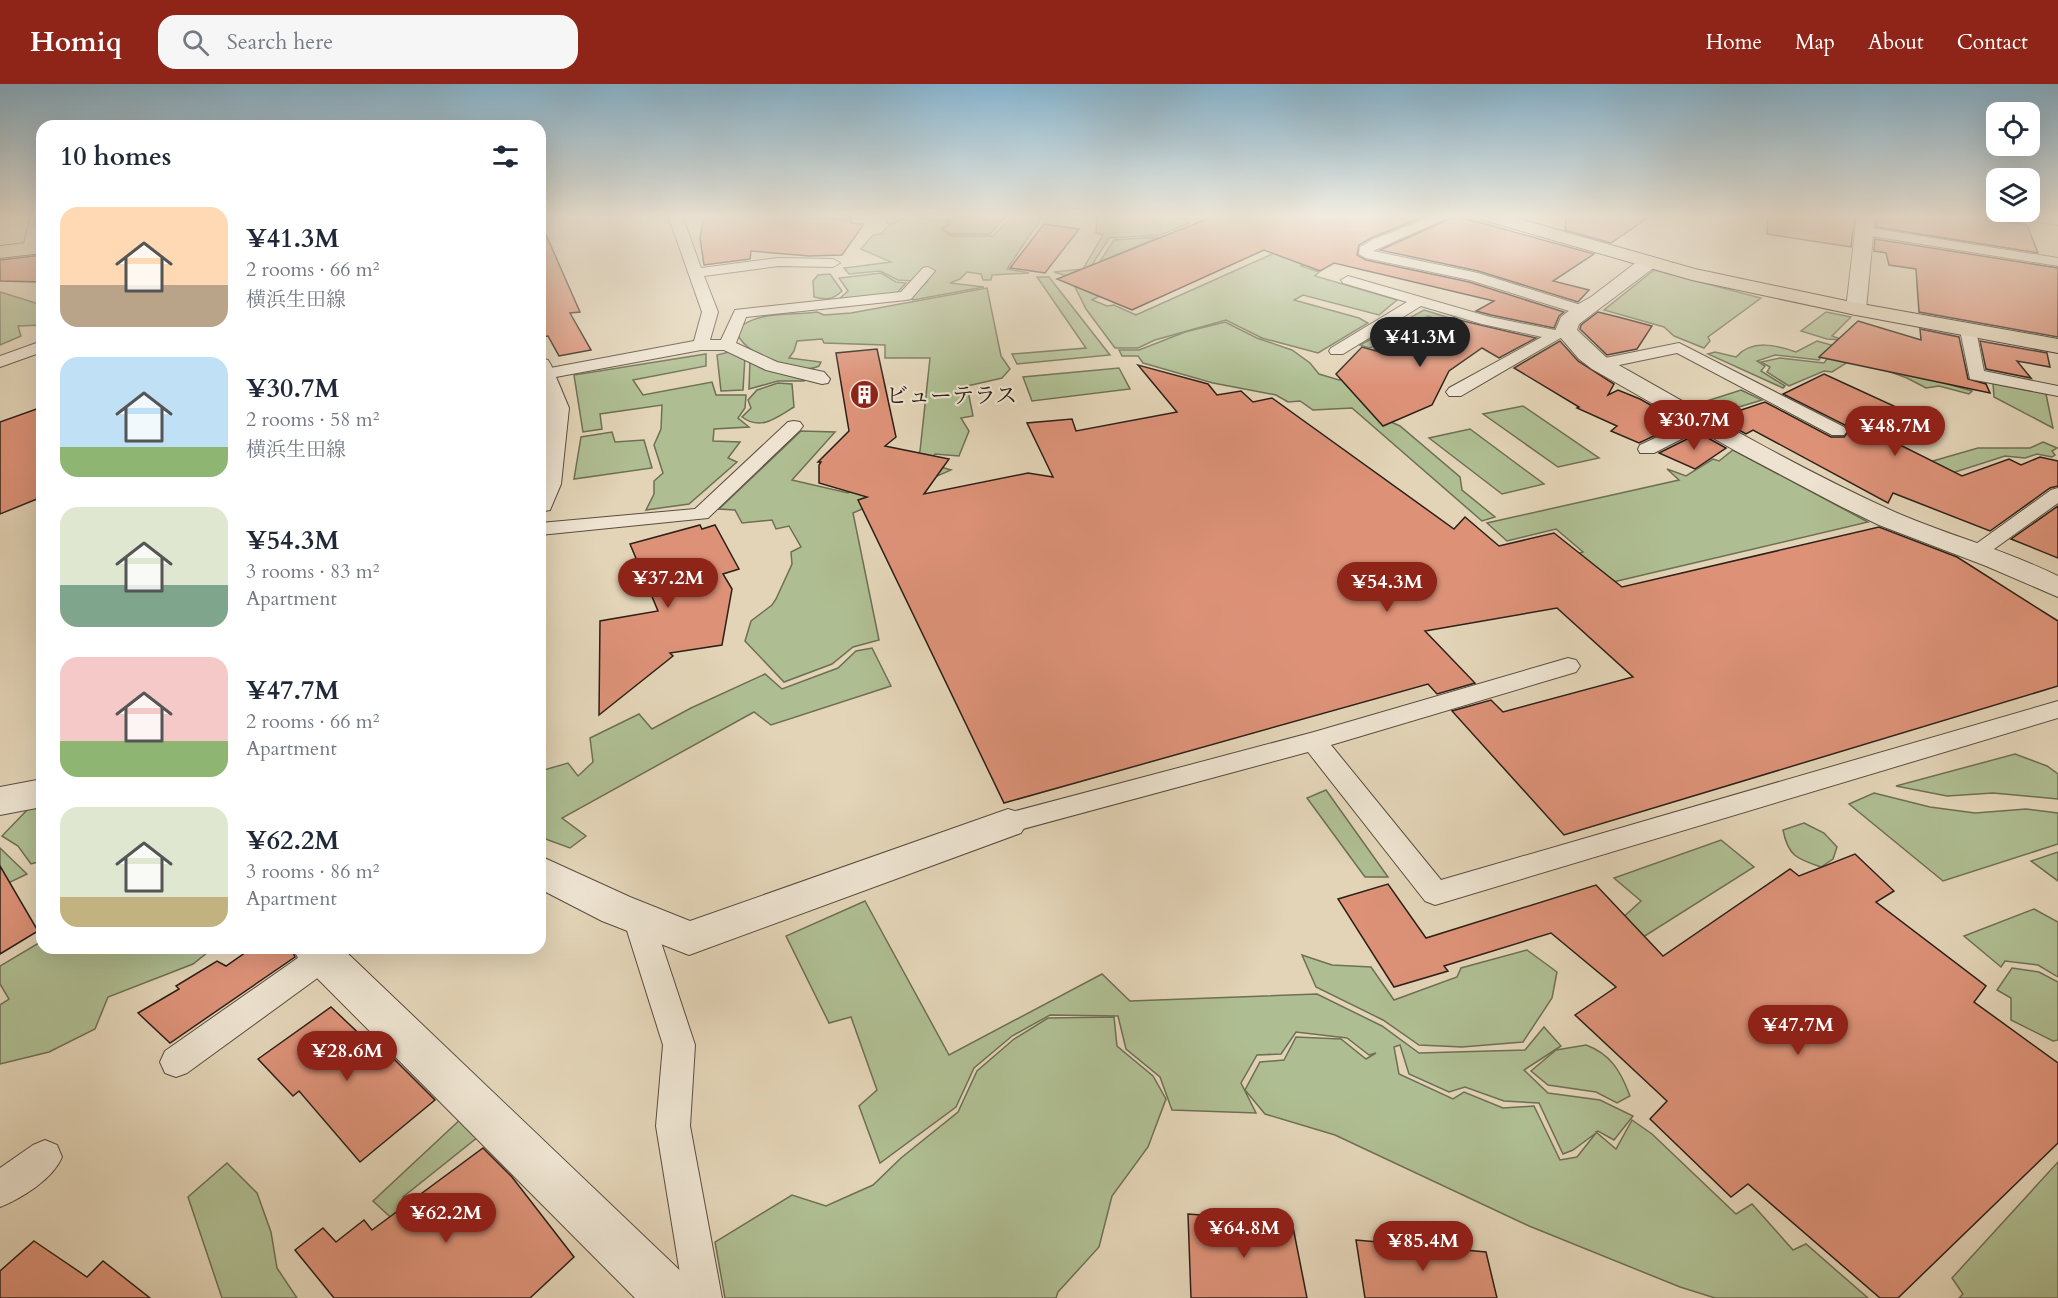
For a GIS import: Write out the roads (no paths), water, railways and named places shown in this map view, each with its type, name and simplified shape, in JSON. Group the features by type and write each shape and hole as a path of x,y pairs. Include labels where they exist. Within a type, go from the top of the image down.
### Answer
{"main road":[{"path":"1684,272 1856,309 2058,345"}],"street":[{"path":"1636,272 1598,301 1582,310 1561,333 1600,364 1701,422 1870,509 2058,588"},
{"path":"1856,309 1860,272"},
{"path":"546,378 556,408 546,489"},
{"path":"0,801 36,795"},
{"path":"546,874 616,909 690,938 1008,823"},
{"path":"320,954 672,1298"}],"lane":[{"path":"701,345 710,312 697,273 707,272"},
{"path":"727,345 740,313 906,296 927,272"},
{"path":"1452,272 1473,276 1582,310"},
{"path":"1348,280 1487,321 1561,333"},
{"path":"1336,351 1419,301"},
{"path":"1968,330 1976,375 2056,395"},
{"path":"1455,392 1561,333"},
{"path":"546,369 701,345 727,345 771,366 818,376 822,379"},
{"path":"0,362 36,348"},
{"path":"1600,364 1679,348 1838,431"},
{"path":"1647,449 1701,422"},
{"path":"546,528 701,514 794,426"},
{"path":"1976,553 2058,494"},
{"path":"1008,823 1314,741 1568,666"},
{"path":"1314,741 1435,893 2058,709"},
{"path":"638,918 679,1045 673,1126 703,1298"},
{"path":"176,1062 315,954"},
{"path":"0,1189 45,1156"}],"place":[{"name":"ビューテラス","path":"865,395"}]}
